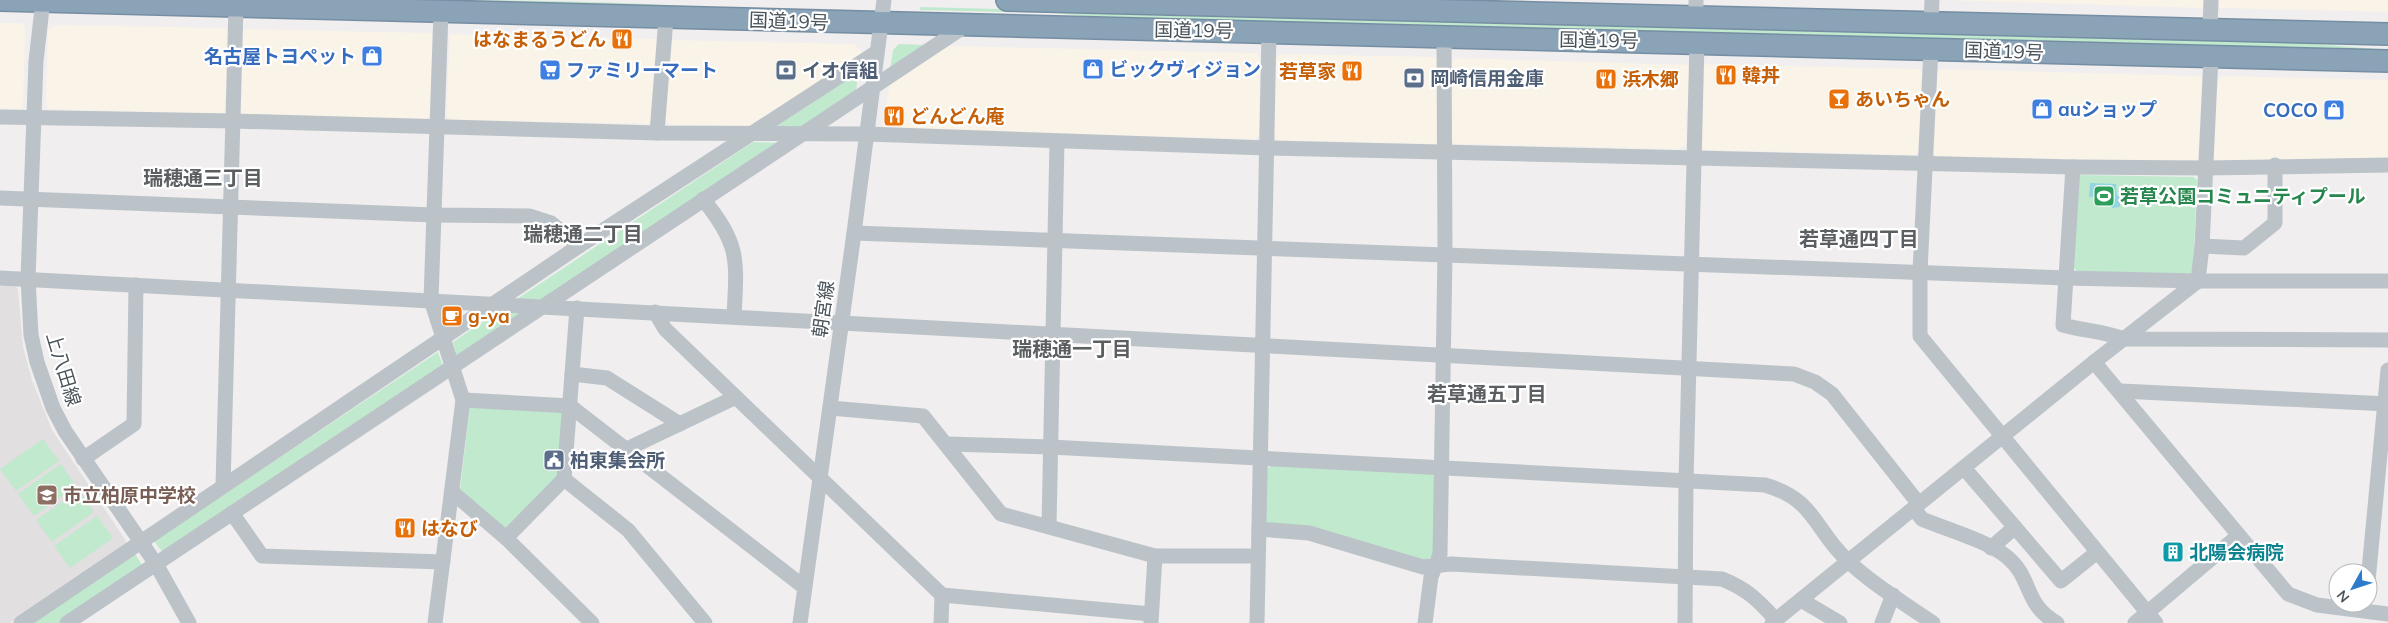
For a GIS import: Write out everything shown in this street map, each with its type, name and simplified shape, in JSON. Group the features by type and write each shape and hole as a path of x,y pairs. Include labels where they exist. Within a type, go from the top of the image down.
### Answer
{"highway":[{"name":"国道19号","path":"0,0 441,10 879,24 968,24 2388,61"},
{"name":"国道19号","path":"1007,0 1696,8 1931,23 2388,34"}],"street":[{"name":"上八田線","path":"43,0 36,61 30,199 28,279 31,335 44,385 65,432 156,564 189,623"},
{"name":"朝宮線","path":"800,623 854,233 879,24 884,0"},
{"path":"1931,23 1932,0"},
{"path":"2210,29 2211,0"},
{"path":"223,486 236,6"},
{"path":"435,623 463,400 431,300 439,126 441,10"},
{"path":"657,133 666,18"},
{"path":"67,623 968,24"},
{"path":"1262,623 1257,623 1257,556 1269,32"},
{"path":"1425,623 1431,577 1437,566 1440,554 1445,151 1444,36"},
{"path":"1684,623 1697,42"},
{"path":"1931,49 1920,271 1920,336 2151,618"},
{"path":"21,623 578,246 877,52"},
{"path":"1259,529 1309,533 1423,567 1451,564 1722,579 1742,587 1756,598 1774,621 2094,362 2198,281 2202,246 2211,57"},
{"path":"0,117 439,126 657,133 866,134 1267,148 1695,156 2073,167 2205,168 2275,165 2388,165"},
{"path":"1049,526 1057,142"},
{"path":"2202,246 2244,248 2275,224 2275,165"},
{"path":"2073,167 2063,325 2084,331 2112,334 2123,339 2388,340"},
{"path":"0,198 434,215 529,216 551,223 578,246"},
{"path":"703,199 718,218 730,239 736,257 734,316"},
{"path":"854,233 1920,271 2066,278 2198,281 2388,281"},
{"path":"0,278 1794,374 1815,382 1832,394 1917,507 1922,519 1991,548 2007,557 2023,575 2032,600 2044,616 2057,623"},
{"path":"83,459 134,424 136,284"},
{"path":"506,538 564,479 577,308"},
{"path":"655,312 665,329 942,595 1151,618 1155,556"},
{"path":"2094,362 2121,391 2238,536 2288,594 2317,605 2328,607"},
{"path":"2370,563 2388,370"},
{"path":"572,374 607,378 680,424"},
{"path":"2121,391 2386,404"},
{"path":"626,449 736,398"},
{"path":"463,400 570,406 804,587"},
{"path":"830,408 923,416 1001,514 1155,556 1257,556"},
{"path":"947,444 1050,447 1765,485 1780,489 1794,496 1808,509 1848,561 1933,623"},
{"path":"1964,468 2061,581 2096,553"},
{"path":"564,479 628,530 705,623"},
{"path":"452,492 506,538 592,623"},
{"path":"232,512 262,556 443,562"},
{"path":"1991,548 2015,527"},
{"path":"2134,623 2151,618 2238,536"},
{"path":"941,623 942,595"},
{"path":"1882,623 1893,595"},
{"path":"1801,600 1840,623"}],"shaded area":[{"path":"1941,0 2207,0 2207,4 2202,8"},
{"path":"2219,0 2388,0 2388,12 2219,8"},
{"path":"0,23 21,23 25,27 23,106 20,109 0,108"},
{"path":"56,25 226,28 230,32 228,110 224,114 49,109 46,104 48,30"},
{"path":"245,29 430,33 433,37 431,115 427,119 244,115 240,111 241,33"},
{"path":"450,34 655,39 659,43 654,120 649,124 450,120 446,116"},
{"path":"674,40 854,44 862,52 858,58 753,126 669,125 665,120 670,43"},
{"path":"944,47 1257,53 1260,58 1259,135 1255,139 886,130 882,125 890,83"},
{"path":"1282,54 1435,57 1440,61 1439,139 1434,144 1278,140 1274,135 1275,58"},
{"path":"1455,58 1690,65 1689,111 1686,111 1686,145 1679,149 1455,144 1450,139 1451,62"},
{"path":"1706,64 1919,69 1923,74 1920,150 1915,155 1705,150 1700,145 1702,69"},
{"path":"1939,69 2199,76 2202,79 2198,157 2195,162 1936,156 1931,151 1935,73"},
{"path":"2222,76 2388,80 2388,158 2217,161 2213,157 2217,81"},
{"name":"市立柏原中学校","path":"0,284 14,285 18,289 23,347 32,380 52,430 126,541 125,546 10,623 0,623"}],"green space":[{"path":"372,0 589,2 719,8"},
{"path":"920,7 2293,42 2388,50 1106,18 1054,13 920,10"},
{"path":"899,44 925,45 890,69 893,50"},
{"path":"858,73 856,92 803,128 776,127"},
{"path":"753,142 778,143 543,302 517,299"},
{"path":"2081,175 2194,177 2197,180 2193,272 2187,278 2078,272 2074,268 2077,178"},
{"path":"500,310 524,313 457,357 453,342"},
{"path":"438,352 443,366 163,553 154,541"},
{"path":"470,405 557,409 564,415 559,477 505,531 460,489"},
{"path":"43,439 59,461 16,491 0,469"},
{"path":"61,464 76,486 34,516 18,494"},
{"path":"1271,465 1431,473 1435,477 1434,554 1423,563 1266,522 1267,469"},
{"path":"79,490 94,512 52,542 36,520"},
{"path":"97,516 113,538 70,568 54,546"},
{"path":"135,554 143,566 59,623 32,623"}],"water":[{"name":"若草公園コミュニティプール","path":"2090,183 2116,184 2117,195 2120,196 2120,207 2112,208 2110,198 2089,197"}],"place":[{"name":"はなまるうどん","path":"622,39"},
{"name":"名古屋トヨペット","path":"372,56"},
{"name":"ビックヴィジョン","path":"1093,69"},
{"name":"ファミリーマート","path":"550,70"},
{"name":"イオ信組","path":"786,70"},
{"name":"若草家","path":"1352,71"},
{"name":"韓丼","path":"1726,75"},
{"name":"岡崎信用金庫","path":"1414,78"},
{"name":"浜木郷","path":"1606,79"},
{"name":"あいちゃん","path":"1839,99"},
{"name":"auショップ","path":"2042,109"},
{"name":"COCO","path":"2334,110"},
{"name":"どんどん庵","path":"894,116"},
{"name":"若草公園コミュニティプール","path":"2104,196"},
{"name":"g-ya","path":"452,316"},
{"name":"柏東集会所","path":"554,460"},
{"name":"市立柏原中学校","path":"47,495"},
{"name":"はなび","path":"405,528"},
{"name":"北陽会病院","path":"2173,552"}],"district":[{"name":"瑞穂通三丁目","path":"203,178"},
{"name":"瑞穂通二丁目","path":"583,234"},
{"name":"若草通四丁目","path":"1859,239"},
{"name":"瑞穂通一丁目","path":"1072,349"},
{"name":"若草通五丁目","path":"1487,394"}]}
